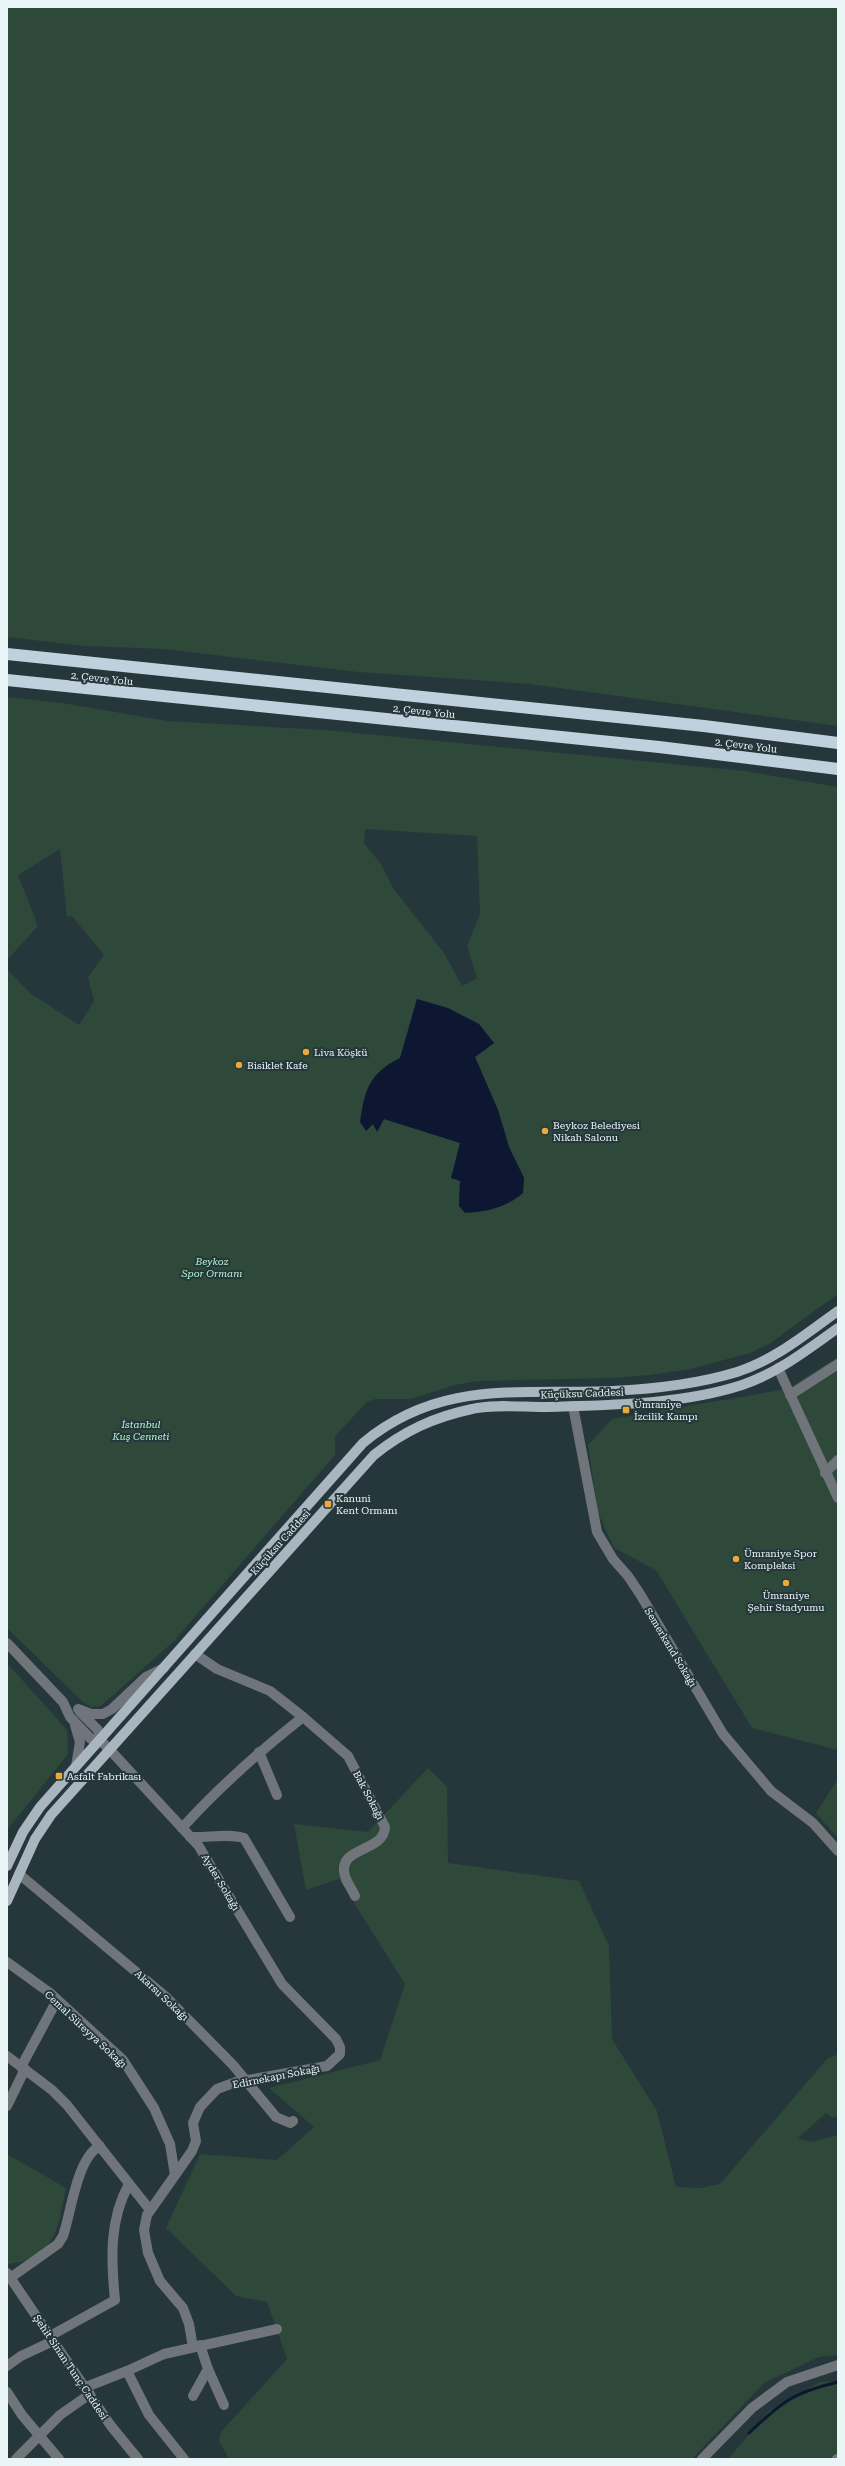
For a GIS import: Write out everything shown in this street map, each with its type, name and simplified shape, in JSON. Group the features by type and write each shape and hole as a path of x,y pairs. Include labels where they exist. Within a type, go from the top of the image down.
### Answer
{"highway":[{"name":"2. Çevre Yolu","path":"7,654 696,725 838,743"},
{"name":"2. Çevre Yolu","path":"7,680 659,747 838,770"}],"main road":[{"name":"Küçüksu Caddesi","path":"7,1866 23,1832 40,1807 223,1603 360,1446 378,1430 395,1419 426,1405 472,1394 613,1391 686,1383 738,1372 771,1356 838,1311"},
{"name":"Küçüksu Caddesi","path":"7,1901 35,1838 62,1803 374,1455 402,1434 431,1420 474,1408 614,1405 688,1397 743,1385 789,1363 838,1328"},
{"path":"771,1356 778,1368"},
{"path":"572,1392 573,1406"},
{"path":"493,1408 494,1394"},
{"path":"223,1603 233,1613"},
{"path":"62,1803 64,1791 100,1751 100,1740"}],"street":[{"path":"778,1368 825,1473 838,1498"},
{"path":"790,1395 836,1369"},
{"name":"Semerkand Sokağı","path":"573,1406 597,1532 613,1559 632,1582 722,1734 771,1791 813,1823 838,1851"},
{"path":"825,1473 838,1460"},
{"path":"7,1643 63,1702 80,1735 80,1755 76,1766"},
{"name":"Bak Sokağı","path":"196,1654 217,1669 270,1691 348,1756 385,1827 385,1833 374,1845 351,1855 345,1863 345,1876 355,1896"},
{"path":"63,1702 91,1714 103,1714 112,1708 146,1677 166,1667"},
{"path":"70,1717 90,1739 100,1740 98,1730 78,1709"},
{"path":"182,1828 208,1799 260,1752 303,1717"},
{"name":"Ayder Sokağı","path":"100,1740 190,1837 220,1879 282,1984 320,2022"},
{"path":"260,1752 277,1795"},
{"path":"190,1837 207,1838 236,1836 244,1838 290,1917"},
{"name":"Akarsu Sokağı","path":"19,1874 165,1996 233,2066 276,2117 284,2123 290,2123 293,2121"},
{"name":"Cemal Süreyya Sokağı","path":"7,1962 25,1974 57,2000 123,2060 141,2085 170,2144 175,2175"},
{"path":"7,2106 23,2068 57,2000"},
{"name":"Edirnekapı Sokağı","path":"224,2405 196,2346 183,2308 160,2280 148,2253 144,2230 147,2215 192,2151 196,2141 193,2124 208,2096 217,2089 245,2081 327,2066 340,2054 340,2046 320,2022"},
{"path":"7,2056 67,2105 150,2210"},
{"path":"9,2276 58,2244 68,2221 84,2164 93,2149 100,2146"},
{"path":"7,2366 21,2356 52,2339 115,2300 112,2269 115,2217 129,2184"},
{"name":"Şehit Sinan Tunç Caddesi","path":"9,2276 111,2426 138,2459"},
{"path":"16,2459 60,2415 88,2391 127,2371 164,2354 277,2329"},
{"path":"708,2457 752,2408 787,2382 838,2365"},
{"path":"193,2396 208,2369"},
{"path":"127,2371 149,2415 184,2459"},
{"path":"7,2392 59,2459"}],"green space":[{"path":"7,7 838,7 838,726 530,684 358,672 164,649 84,646 7,637"},
{"name":"Beykoz Spor Ormanı","path":"7,697 62,703 168,721 325,730 745,771 838,787 838,1294 769,1344 750,1353 691,1369 650,1375 613,1378 478,1381 455,1385 411,1399 375,1399 367,1402 335,1436 335,1455 173,1642 101,1706 91,1707 83,1702 7,1628 7,969 30,993 79,1025 94,1001 88,977 104,955 72,916 67,917 60,849 18,875 38,926 7,960","holes":["365,829 477,836 480,914 467,946 477,978 462,986 444,953 393,888 381,864 364,843","417,999 494,1043 475,1057 498,1110 509,1147 524,1178 459,1206 460,1180 451,1178 461,1143 384,1119 377,1131 373,1124 388,1064 400,1059"]},
{"name":"Ümraniye Spor Kompleksi","path":"838,1357 838,1750 752,1728 656,1570 614,1548 598,1513 588,1445 612,1419 787,1389"},
{"path":"7,1663 67,1730 68,1754 7,1830"},
{"path":"428,1768 447,1787 448,1863 579,1881 609,1946 612,2039 657,2111 676,2187 701,2188 720,2184 827,2059 838,2054 838,2116 832,2118 826,2113 798,2138 811,2142 838,2135 838,2355 819,2357 764,2383 692,2459 229,2459 219,2441 221,2432 287,2359 267,2302 236,2296 166,2228 200,2154 277,2160 314,2127 269,2088 380,2060 405,1984 339,1879 306,1890 294,1824 368,1832"},
{"path":"838,1779 838,1838 816,1813"},
{"path":"7,2154 66,2188 57,2228 52,2239 36,2256 24,2261 8,2264"},
{"path":"838,2381 838,2459 728,2459 769,2411 820,2382"}],"water":[{"path":"417,999 448,1008 479,1024 494,1043 475,1057 498,1110 509,1147 524,1178 523,1193 510,1202 496,1208 465,1213 459,1206 460,1181 451,1178 460,1143 384,1119 377,1132 373,1124 366,1131 360,1122 364,1100 370,1084 381,1070 400,1058"}],"waterway":[{"path":"749,2433 770,2414 789,2400 809,2390 838,2382"}],"place":[{"name":"Liva Köşkü","path":"306,1052"},
{"name":"Bisiklet Kafe","path":"239,1065"},
{"name":"Beykoz Belediyesi Nikah Salonu","path":"545,1131"},
{"name":"Ümraniye İzcilik Kampı","path":"626,1410"},
{"name":"Kanuni Kent Ormanı","path":"328,1504"},
{"name":"Ümraniye Spor Kompleksi","path":"736,1559"},
{"name":"Ümraniye Şehir Stadyumu","path":"786,1583"},
{"name":"Asfalt Fabrikası","path":"59,1776"}],"park label":[{"name":"İstanbul Kuş Cenneti","path":"141,1430"}]}
